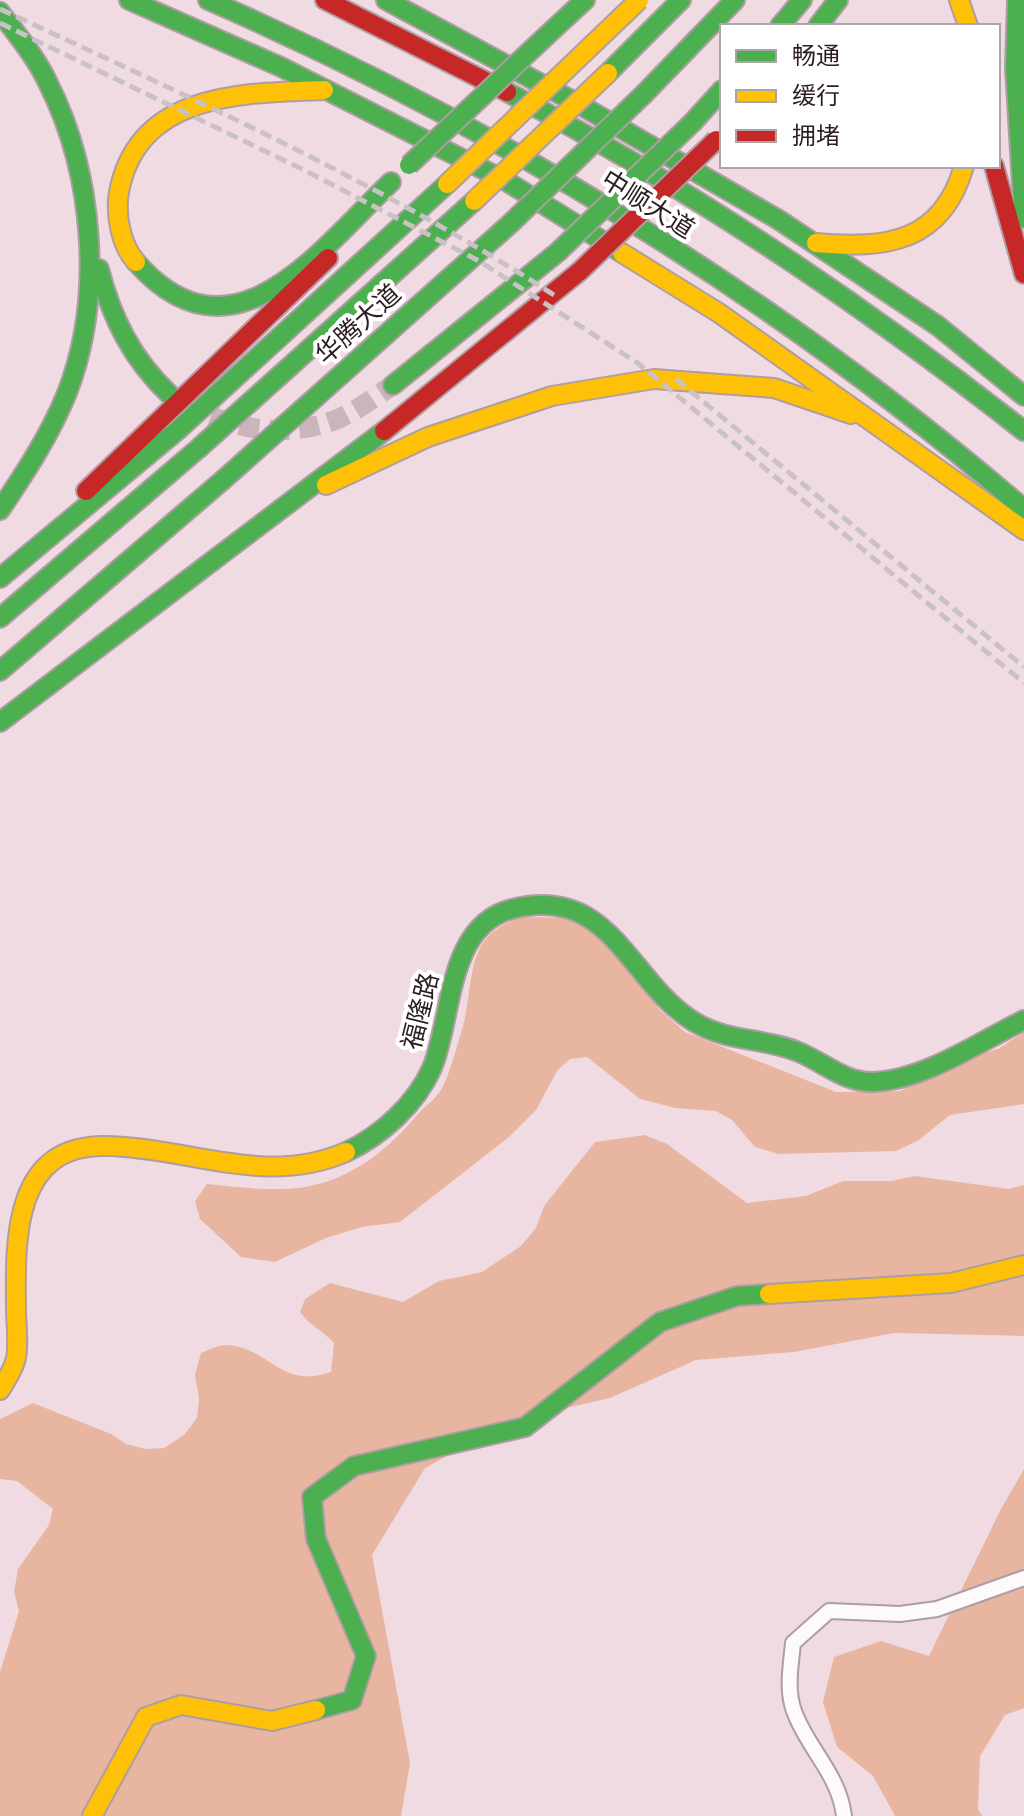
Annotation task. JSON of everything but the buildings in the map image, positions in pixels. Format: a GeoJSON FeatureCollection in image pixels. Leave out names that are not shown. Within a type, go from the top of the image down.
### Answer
{"type":"FeatureCollection","features":[{"type":"Feature","properties":{"kind":"main road"},"geometry":{"type":"LineString","coordinates":[[129,0],[326,90],[506,181],[719,313],[1024,530]]}},
{"type":"Feature","properties":{"kind":"main road","name":"中顺大道"},"geometry":{"type":"LineString","coordinates":[[208,0],[299,38],[529,159],[738,291],[891,398],[1024,509]]}},
{"type":"Feature","properties":{"kind":"main road","name":"中顺大道"},"geometry":{"type":"LineString","coordinates":[[325,0],[567,124],[767,244],[924,351],[1024,431]]}},
{"type":"Feature","properties":{"kind":"main road"},"geometry":{"type":"LineString","coordinates":[[386,0],[582,106],[813,243],[938,326],[1024,396]]}},
{"type":"Feature","properties":{"kind":"main road"},"geometry":{"type":"LineString","coordinates":[[326,90],[222,96],[185,108],[155,127],[132,155],[118,186],[116,216],[121,241],[142,270],[168,292],[199,306],[230,308],[266,291],[291,274],[585,0]]}},
{"type":"Feature","properties":{"kind":"main road"},"geometry":{"type":"LineString","coordinates":[[0,576],[179,429],[447,184],[639,0]]}},
{"type":"Feature","properties":{"kind":"main road","name":"华腾大道"},"geometry":{"type":"LineString","coordinates":[[0,618],[199,448],[474,201],[681,0]]}},
{"type":"Feature","properties":{"kind":"main road","name":"华腾大道"},"geometry":{"type":"LineString","coordinates":[[0,671],[223,480],[511,223],[645,93],[735,0]]}},
{"type":"Feature","properties":{"kind":"main road"},"geometry":{"type":"LineString","coordinates":[[782,24],[802,0]]}},
{"type":"Feature","properties":{"kind":"main road"},"geometry":{"type":"LineString","coordinates":[[820,24],[838,0]]}},
{"type":"Feature","properties":{"kind":"main road"},"geometry":{"type":"LineString","coordinates":[[959,0],[967,24]]}},
{"type":"Feature","properties":{"kind":"main road"},"geometry":{"type":"LineString","coordinates":[[1017,0],[1015,68],[1024,218]]}},
{"type":"Feature","properties":{"kind":"main road"},"geometry":{"type":"LineString","coordinates":[[0,12],[43,73],[71,140],[106,299],[126,345],[146,374],[170,395]]}},
{"type":"Feature","properties":{"kind":"main road"},"geometry":{"type":"LineString","coordinates":[[393,385],[558,252],[720,92]]}},
{"type":"Feature","properties":{"kind":"main road"},"geometry":{"type":"LineString","coordinates":[[0,722],[493,345],[580,271],[719,136]]}},
{"type":"Feature","properties":{"kind":"main road"},"geometry":{"type":"LineString","coordinates":[[813,243],[869,248],[910,237],[942,214],[963,168]]}},
{"type":"Feature","properties":{"kind":"main road"},"geometry":{"type":"LineString","coordinates":[[995,168],[1024,274]]}},
{"type":"Feature","properties":{"kind":"main road"},"geometry":{"type":"LineString","coordinates":[[0,576],[316,270],[391,182]]}},
{"type":"Feature","properties":{"kind":"main road"},"geometry":{"type":"LineString","coordinates":[[0,510],[26,474],[69,392],[82,351],[91,298],[89,230]]}},
{"type":"Feature","properties":{"kind":"main road"},"geometry":{"type":"LineString","coordinates":[[294,500],[428,437],[552,396],[654,379],[774,388],[873,422]]}},
{"type":"Feature","properties":{"kind":"main road","name":"福隆路"},"geometry":{"type":"LineString","coordinates":[[0,1390],[8,1356],[16,1237],[24,1198],[50,1159],[95,1143],[276,1170],[323,1161],[373,1137],[413,1098],[432,1069],[460,958],[478,924],[508,908],[549,905],[590,916],[617,940],[678,1010],[711,1033],[789,1048],[859,1082],[893,1080],[1024,1020]]}},
{"type":"Feature","properties":{"kind":"main road"},"geometry":{"type":"LineString","coordinates":[[92,1816],[146,1717],[181,1705],[272,1721],[352,1700],[366,1656],[316,1539],[312,1497],[354,1466],[525,1427],[660,1322],[737,1296],[951,1283],[1024,1265]]}},
{"type":"Feature","properties":{"kind":"street"},"geometry":{"type":"LineString","coordinates":[[844,1816],[829,1768],[794,1711],[788,1680],[793,1643],[829,1611],[900,1614],[937,1609],[1024,1578]]}},
{"type":"Feature","properties":{"kind":"shaded area"},"geometry":{"type":"Polygon","coordinates":[[[522,917],[569,918],[584,926],[609,944],[660,1010],[685,1032],[836,1092],[900,1091],[934,1075],[953,1061],[998,1049],[1024,1032],[1024,1104],[950,1115],[919,1140],[896,1151],[779,1154],[755,1147],[732,1120],[716,1111],[676,1108],[640,1099],[587,1057],[570,1059],[557,1071],[536,1110],[509,1137],[400,1222],[362,1227],[326,1238],[275,1262],[241,1257],[200,1219],[195,1201],[207,1184],[281,1189],[323,1183],[355,1169],[396,1138],[437,1096],[445,1083],[463,1026],[475,960],[481,947],[503,925],[522,917]]]}},
{"type":"Feature","properties":{"kind":"shaded area"},"geometry":{"type":"Polygon","coordinates":[[[645,1135],[667,1144],[747,1203],[806,1196],[843,1181],[891,1181],[915,1176],[1009,1189],[1024,1185],[1024,1336],[894,1333],[794,1352],[696,1360],[610,1398],[513,1420],[425,1468],[372,1555],[410,1763],[401,1816],[0,1816],[0,1672],[19,1611],[14,1592],[18,1569],[49,1525],[53,1509],[17,1481],[0,1479],[0,1419],[33,1403],[111,1434],[126,1444],[146,1449],[164,1448],[184,1435],[197,1418],[199,1399],[195,1375],[201,1353],[222,1345],[240,1347],[299,1376],[331,1372],[334,1343],[300,1312],[305,1299],[330,1283],[403,1302],[439,1281],[482,1272],[521,1246],[536,1228],[544,1206],[595,1142],[645,1135]]]}},
{"type":"Feature","properties":{"kind":"shaded area"},"geometry":{"type":"Polygon","coordinates":[[[1024,1469],[1024,1708],[1005,1715],[980,1756],[978,1809],[982,1816],[895,1816],[873,1776],[837,1747],[823,1702],[834,1657],[881,1641],[929,1656],[1024,1469]]]}},
{"type":"Feature","properties":{"kind":"tunnel"},"geometry":{"type":"LineString","coordinates":[[184,403],[240,425],[260,429],[301,429],[340,418],[393,385]]}},
{"type":"Feature","properties":{"kind":"railway"},"geometry":{"type":"LineString","coordinates":[[0,9],[212,108],[352,178],[489,254],[554,295]]}},
{"type":"Feature","properties":{"kind":"railway"},"geometry":{"type":"LineString","coordinates":[[0,23],[306,171],[479,261],[639,364],[1024,683]]}},
{"type":"Feature","properties":{"kind":"railway"},"geometry":{"type":"LineString","coordinates":[[676,379],[1024,667]]}},
{"type":"Feature","properties":{"kind":"traffic: fast"},"geometry":{"type":"LineString","coordinates":[[129,0],[281,67],[506,181],[622,253]]}},
{"type":"Feature","properties":{"kind":"traffic: fast"},"geometry":{"type":"LineString","coordinates":[[208,0],[425,104],[635,224],[835,359],[931,432],[1024,509]]}},
{"type":"Feature","properties":{"kind":"traffic: fast"},"geometry":{"type":"LineString","coordinates":[[386,0],[582,106],[779,220],[938,326],[1024,396]]}},
{"type":"Feature","properties":{"kind":"traffic: fast"},"geometry":{"type":"LineString","coordinates":[[543,39],[585,0]]}},
{"type":"Feature","properties":{"kind":"traffic: fast"},"geometry":{"type":"LineString","coordinates":[[608,73],[681,0]]}},
{"type":"Feature","properties":{"kind":"traffic: fast"},"geometry":{"type":"LineString","coordinates":[[645,93],[735,0]]}},
{"type":"Feature","properties":{"kind":"traffic: fast"},"geometry":{"type":"LineString","coordinates":[[782,24],[802,0]]}},
{"type":"Feature","properties":{"kind":"traffic: fast"},"geometry":{"type":"LineString","coordinates":[[820,24],[838,0]]}},
{"type":"Feature","properties":{"kind":"traffic: fast"},"geometry":{"type":"LineString","coordinates":[[1017,0],[1015,68],[1024,218]]}},
{"type":"Feature","properties":{"kind":"traffic: fast"},"geometry":{"type":"LineString","coordinates":[[0,12],[38,64],[64,119],[76,156],[89,236],[86,317],[79,356],[67,393],[45,439],[0,510]]}},
{"type":"Feature","properties":{"kind":"traffic: fast"},"geometry":{"type":"LineString","coordinates":[[409,165],[543,39]]}},
{"type":"Feature","properties":{"kind":"traffic: fast"},"geometry":{"type":"LineString","coordinates":[[507,92],[642,167],[773,250],[900,338],[1024,431]]}},
{"type":"Feature","properties":{"kind":"traffic: fast"},"geometry":{"type":"LineString","coordinates":[[693,122],[720,92]]}},
{"type":"Feature","properties":{"kind":"traffic: fast"},"geometry":{"type":"LineString","coordinates":[[511,223],[645,93]]}},
{"type":"Feature","properties":{"kind":"traffic: fast"},"geometry":{"type":"LineString","coordinates":[[558,252],[693,122]]}},
{"type":"Feature","properties":{"kind":"traffic: fast"},"geometry":{"type":"LineString","coordinates":[[136,262],[172,293],[206,305],[240,303],[272,289],[304,267],[391,182]]}},
{"type":"Feature","properties":{"kind":"traffic: fast"},"geometry":{"type":"LineString","coordinates":[[0,578],[179,429],[447,184]]}},
{"type":"Feature","properties":{"kind":"traffic: fast"},"geometry":{"type":"LineString","coordinates":[[0,618],[199,448],[474,201]]}},
{"type":"Feature","properties":{"kind":"traffic: fast"},"geometry":{"type":"LineString","coordinates":[[0,671],[223,480],[511,223]]}},
{"type":"Feature","properties":{"kind":"traffic: fast"},"geometry":{"type":"LineString","coordinates":[[393,385],[558,252]]}},
{"type":"Feature","properties":{"kind":"traffic: fast"},"geometry":{"type":"LineString","coordinates":[[99,269],[110,305],[125,337],[145,367],[170,395]]}},
{"type":"Feature","properties":{"kind":"traffic: fast"},"geometry":{"type":"LineString","coordinates":[[0,722],[384,431]]}},
{"type":"Feature","properties":{"kind":"traffic: fast"},"geometry":{"type":"LineString","coordinates":[[346,1152],[384,1128],[417,1094],[439,1048],[463,954],[475,934],[490,919],[512,909],[546,905],[574,911],[597,924],[673,1006],[696,1023],[721,1034],[788,1048],[844,1076],[863,1081],[893,1080],[912,1075],[1024,1020]]}},
{"type":"Feature","properties":{"kind":"traffic: fast"},"geometry":{"type":"LineString","coordinates":[[316,1710],[352,1700],[366,1656],[316,1539],[312,1497],[354,1466],[525,1427],[660,1322],[737,1296],[769,1294]]}},
{"type":"Feature","properties":{"kind":"traffic: slow"},"geometry":{"type":"LineString","coordinates":[[447,184],[639,0]]}},
{"type":"Feature","properties":{"kind":"traffic: slow"},"geometry":{"type":"LineString","coordinates":[[959,0],[967,24]]}},
{"type":"Feature","properties":{"kind":"traffic: slow"},"geometry":{"type":"LineString","coordinates":[[474,201],[608,73]]}},
{"type":"Feature","properties":{"kind":"traffic: slow"},"geometry":{"type":"LineString","coordinates":[[136,262],[123,238],[118,201],[130,159],[148,134],[171,117],[198,105],[229,97],[324,90]]}},
{"type":"Feature","properties":{"kind":"traffic: slow"},"geometry":{"type":"LineString","coordinates":[[816,243],[866,244],[908,236],[926,226],[941,211],[954,192],[963,168]]}},
{"type":"Feature","properties":{"kind":"traffic: slow"},"geometry":{"type":"LineString","coordinates":[[622,253],[719,313],[1024,530]]}},
{"type":"Feature","properties":{"kind":"traffic: slow"},"geometry":{"type":"LineString","coordinates":[[326,485],[428,437],[552,396],[654,379],[774,388],[851,414]]}},
{"type":"Feature","properties":{"kind":"traffic: slow"},"geometry":{"type":"LineString","coordinates":[[0,1390],[14,1366],[17,1352],[16,1281],[20,1225],[26,1200],[37,1178],[53,1160],[77,1149],[108,1146],[257,1166],[316,1162],[346,1152]]}},
{"type":"Feature","properties":{"kind":"traffic: slow"},"geometry":{"type":"LineString","coordinates":[[769,1294],[951,1283],[1024,1265]]}},
{"type":"Feature","properties":{"kind":"traffic: slow"},"geometry":{"type":"LineString","coordinates":[[92,1816],[146,1717],[181,1705],[272,1721],[316,1710]]}},
{"type":"Feature","properties":{"kind":"traffic: jam"},"geometry":{"type":"LineString","coordinates":[[325,0],[507,92]]}},
{"type":"Feature","properties":{"kind":"traffic: jam"},"geometry":{"type":"LineString","coordinates":[[580,271],[716,140]]}},
{"type":"Feature","properties":{"kind":"traffic: jam"},"geometry":{"type":"LineString","coordinates":[[995,168],[1024,274]]}},
{"type":"Feature","properties":{"kind":"traffic: jam"},"geometry":{"type":"LineString","coordinates":[[86,491],[328,258]]}},
{"type":"Feature","properties":{"kind":"traffic: jam"},"geometry":{"type":"LineString","coordinates":[[384,431],[580,271]]}}]}
